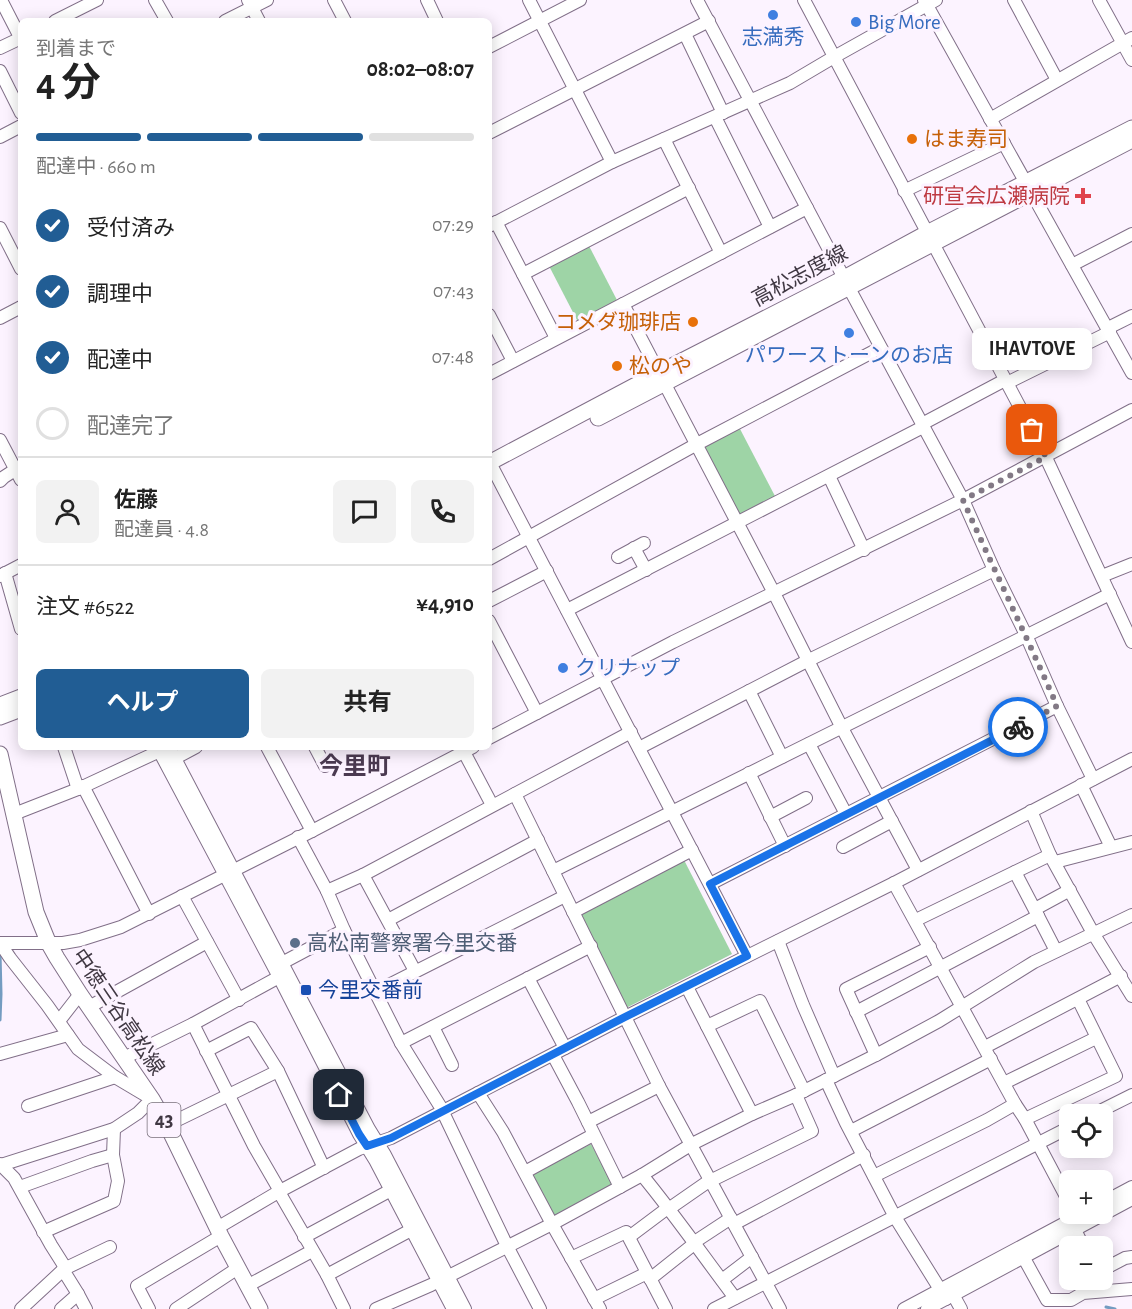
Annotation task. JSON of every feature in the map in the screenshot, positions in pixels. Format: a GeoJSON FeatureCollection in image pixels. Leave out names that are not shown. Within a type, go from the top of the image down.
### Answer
{"type":"FeatureCollection","features":[{"type":"Feature","properties":{"kind":"main road","name":"高松志度線"},"geometry":{"type":"LineString","coordinates":[[1029,188],[1132,128]]}},
{"type":"Feature","properties":{"kind":"main road","name":"高松志度線"},"geometry":{"type":"LineString","coordinates":[[492,466],[930,238],[1132,140]]}},
{"type":"Feature","properties":{"kind":"main road"},"geometry":{"type":"LineString","coordinates":[[0,705],[18,698]]}},
{"type":"Feature","properties":{"kind":"main road"},"geometry":{"type":"LineString","coordinates":[[0,717],[18,710]]}},
{"type":"Feature","properties":{"kind":"main road","name":"中徳三谷高松線"},"geometry":{"type":"LineString","coordinates":[[1,761],[36,912],[49,944],[80,994],[152,1099],[260,1309]]}},
{"type":"Feature","properties":{"kind":"street"},"geometry":{"type":"LineString","coordinates":[[1,0],[18,32]]}},
{"type":"Feature","properties":{"kind":"street"},"geometry":{"type":"LineString","coordinates":[[61,18],[98,0]]}},
{"type":"Feature","properties":{"kind":"street"},"geometry":{"type":"LineString","coordinates":[[155,0],[164,18]]}},
{"type":"Feature","properties":{"kind":"street"},"geometry":{"type":"LineString","coordinates":[[229,18],[250,4],[267,0]]}},
{"type":"Feature","properties":{"kind":"street"},"geometry":{"type":"LineString","coordinates":[[334,0],[343,18]]}},
{"type":"Feature","properties":{"kind":"street"},"geometry":{"type":"LineString","coordinates":[[427,0],[436,18]]}},
{"type":"Feature","properties":{"kind":"street"},"geometry":{"type":"LineString","coordinates":[[529,0],[612,162]]}},
{"type":"Feature","properties":{"kind":"street"},"geometry":{"type":"LineString","coordinates":[[492,46],[580,0]]}},
{"type":"Feature","properties":{"kind":"street"},"geometry":{"type":"LineString","coordinates":[[697,0],[880,348],[963,500],[1093,779]]}},
{"type":"Feature","properties":{"kind":"street"},"geometry":{"type":"LineString","coordinates":[[804,0],[1046,457],[1132,642]]}},
{"type":"Feature","properties":{"kind":"street"},"geometry":{"type":"LineString","coordinates":[[1014,0],[1057,80]]}},
{"type":"Feature","properties":{"kind":"street"},"geometry":{"type":"LineString","coordinates":[[1099,0],[1127,40],[1132,60]]}},
{"type":"Feature","properties":{"kind":"street"},"geometry":{"type":"LineString","coordinates":[[556,338],[523,274],[493,224],[612,162],[790,83],[929,2],[990,119],[1132,373]]}},
{"type":"Feature","properties":{"kind":"street"},"geometry":{"type":"LineString","coordinates":[[250,4],[257,18]]}},
{"type":"Feature","properties":{"kind":"street"},"geometry":{"type":"LineString","coordinates":[[492,132],[709,21]]}},
{"type":"Feature","properties":{"kind":"street"},"geometry":{"type":"LineString","coordinates":[[685,34],[770,227]]}},
{"type":"Feature","properties":{"kind":"street"},"geometry":{"type":"LineString","coordinates":[[0,48],[18,39]]}},
{"type":"Feature","properties":{"kind":"street"},"geometry":{"type":"LineString","coordinates":[[990,119],[1127,40]]}},
{"type":"Feature","properties":{"kind":"street"},"geometry":{"type":"LineString","coordinates":[[0,71],[18,107]]}},
{"type":"Feature","properties":{"kind":"street"},"geometry":{"type":"LineString","coordinates":[[0,137],[18,128]]}},
{"type":"Feature","properties":{"kind":"street"},"geometry":{"type":"LineString","coordinates":[[664,139],[721,253]]}},
{"type":"Feature","properties":{"kind":"street"},"geometry":{"type":"LineString","coordinates":[[904,191],[1004,143]]}},
{"type":"Feature","properties":{"kind":"street"},"geometry":{"type":"LineString","coordinates":[[523,274],[689,188]]}},
{"type":"Feature","properties":{"kind":"street"},"geometry":{"type":"LineString","coordinates":[[492,372],[807,208]]}},
{"type":"Feature","properties":{"kind":"street"},"geometry":{"type":"LineString","coordinates":[[0,228],[18,263]]}},
{"type":"Feature","properties":{"kind":"street"},"geometry":{"type":"LineString","coordinates":[[1072,265],[1132,234]]}},
{"type":"Feature","properties":{"kind":"street"},"geometry":{"type":"LineString","coordinates":[[623,304],[738,523],[807,661],[918,870]]}},
{"type":"Feature","properties":{"kind":"street"},"geometry":{"type":"LineString","coordinates":[[0,318],[18,309]]}},
{"type":"Feature","properties":{"kind":"street"},"geometry":{"type":"LineString","coordinates":[[567,610],[829,476],[1132,316]]}},
{"type":"Feature","properties":{"kind":"street"},"geometry":{"type":"LineString","coordinates":[[492,321],[513,361]]}},
{"type":"Feature","properties":{"kind":"street"},"geometry":{"type":"LineString","coordinates":[[492,557],[697,444],[880,348]]}},
{"type":"Feature","properties":{"kind":"street"},"geometry":{"type":"LineString","coordinates":[[492,736],[673,642],[963,500],[1132,410]]}},
{"type":"Feature","properties":{"kind":"street"},"geometry":{"type":"LineString","coordinates":[[0,440],[18,470]]}},
{"type":"Feature","properties":{"kind":"street"},"geometry":{"type":"LineString","coordinates":[[492,471],[547,571],[747,956]]}},
{"type":"Feature","properties":{"kind":"street"},"geometry":{"type":"LineString","coordinates":[[0,481],[18,472]]}},
{"type":"Feature","properties":{"kind":"street"},"geometry":{"type":"LineString","coordinates":[[829,476],[864,550]]}},
{"type":"Feature","properties":{"kind":"street"},"geometry":{"type":"LineString","coordinates":[[618,557],[639,546],[646,570]]}},
{"type":"Feature","properties":{"kind":"street"},"geometry":{"type":"LineString","coordinates":[[1102,576],[1132,564]]}},
{"type":"Feature","properties":{"kind":"street"},"geometry":{"type":"LineString","coordinates":[[18,567],[2,575],[18,620]]}},
{"type":"Feature","properties":{"kind":"street"},"geometry":{"type":"LineString","coordinates":[[639,748],[807,661],[994,570]]}},
{"type":"Feature","properties":{"kind":"street"},"geometry":{"type":"LineString","coordinates":[[492,599],[547,571]]}},
{"type":"Feature","properties":{"kind":"street"},"geometry":{"type":"LineString","coordinates":[[554,871],[1110,594]]}},
{"type":"Feature","properties":{"kind":"street"},"geometry":{"type":"LineString","coordinates":[[492,630],[537,713]]}},
{"type":"Feature","properties":{"kind":"street"},"geometry":{"type":"LineString","coordinates":[[749,691],[782,757]]}},
{"type":"Feature","properties":{"kind":"street"},"geometry":{"type":"LineString","coordinates":[[710,884],[1057,706]]}},
{"type":"Feature","properties":{"kind":"street"},"geometry":{"type":"LineString","coordinates":[[327,891],[363,875],[631,732]]}},
{"type":"Feature","properties":{"kind":"street"},"geometry":{"type":"LineString","coordinates":[[808,744],[846,814]]}},
{"type":"Feature","properties":{"kind":"street"},"geometry":{"type":"LineString","coordinates":[[65,750],[81,788],[149,914]]}},
{"type":"Feature","properties":{"kind":"street"},"geometry":{"type":"LineString","coordinates":[[271,750],[312,831]]}},
{"type":"Feature","properties":{"kind":"street"},"geometry":{"type":"LineString","coordinates":[[317,750],[325,766]]}},
{"type":"Feature","properties":{"kind":"street"},"geometry":{"type":"LineString","coordinates":[[0,943],[49,944],[80,940],[121,927],[466,750]]}},
{"type":"Feature","properties":{"kind":"street"},"geometry":{"type":"LineString","coordinates":[[468,750],[492,805]]}},
{"type":"Feature","properties":{"kind":"street"},"geometry":{"type":"LineString","coordinates":[[14,814],[165,752],[443,1278],[453,1309]]}},
{"type":"Feature","properties":{"kind":"street"},"geometry":{"type":"LineString","coordinates":[[149,1309],[137,1286],[280,1191],[359,1149],[391,1138],[1132,759]]}},
{"type":"Feature","properties":{"kind":"street"},"geometry":{"type":"LineString","coordinates":[[749,773],[785,846]]}},
{"type":"Feature","properties":{"kind":"street"},"geometry":{"type":"LineString","coordinates":[[1081,785],[1111,847]]}},
{"type":"Feature","properties":{"kind":"street"},"geometry":{"type":"LineString","coordinates":[[516,794],[659,1086],[780,1309]]}},
{"type":"Feature","properties":{"kind":"street"},"geometry":{"type":"LineString","coordinates":[[770,817],[806,798]]}},
{"type":"Feature","properties":{"kind":"street"},"geometry":{"type":"LineString","coordinates":[[1030,811],[1093,933],[1132,996]]}},
{"type":"Feature","properties":{"kind":"street"},"geometry":{"type":"LineString","coordinates":[[843,847],[892,821]]}},
{"type":"Feature","properties":{"kind":"street"},"geometry":{"type":"LineString","coordinates":[[298,837],[401,1043],[442,1112],[540,1309]]}},
{"type":"Feature","properties":{"kind":"street"},"geometry":{"type":"LineString","coordinates":[[387,920],[538,840]]}},
{"type":"Feature","properties":{"kind":"street"},"geometry":{"type":"LineString","coordinates":[[916,920],[1016,872],[1053,858],[1132,842]]}},
{"type":"Feature","properties":{"kind":"street"},"geometry":{"type":"LineString","coordinates":[[573,912],[692,850]]}},
{"type":"Feature","properties":{"kind":"street"},"geometry":{"type":"LineString","coordinates":[[1016,872],[1056,951]]}},
{"type":"Feature","properties":{"kind":"street"},"geometry":{"type":"LineString","coordinates":[[363,875],[415,971]]}},
{"type":"Feature","properties":{"kind":"street"},"geometry":{"type":"LineString","coordinates":[[894,882],[1059,1184]]}},
{"type":"Feature","properties":{"kind":"street"},"geometry":{"type":"LineString","coordinates":[[856,1012],[1036,913],[1070,890]]}},
{"type":"Feature","properties":{"kind":"street"},"geometry":{"type":"LineString","coordinates":[[182,896],[238,999]]}},
{"type":"Feature","properties":{"kind":"street"},"geometry":{"type":"LineString","coordinates":[[375,992],[565,896]]}},
{"type":"Feature","properties":{"kind":"street"},"geometry":{"type":"LineString","coordinates":[[376,1309],[552,1224],[642,1175],[692,1144],[876,1055],[1034,962],[1132,915]]}},
{"type":"Feature","properties":{"kind":"street"},"geometry":{"type":"LineString","coordinates":[[124,1059],[238,999],[278,969],[344,930]]}},
{"type":"Feature","properties":{"kind":"street"},"geometry":{"type":"LineString","coordinates":[[778,941],[851,1131],[895,1217],[961,1309]]}},
{"type":"Feature","properties":{"kind":"street"},"geometry":{"type":"LineString","coordinates":[[89,1007],[207,942]]}},
{"type":"Feature","properties":{"kind":"street"},"geometry":{"type":"LineString","coordinates":[[0,943],[78,1049],[115,1077],[152,1099],[138,1113],[114,1129],[1,1164],[20,1187],[86,1309]]}},
{"type":"Feature","properties":{"kind":"street"},"geometry":{"type":"LineString","coordinates":[[401,1043],[591,946]]}},
{"type":"Feature","properties":{"kind":"street"},"geometry":{"type":"LineString","coordinates":[[876,1055],[846,989],[930,947]]}},
{"type":"Feature","properties":{"kind":"street"},"geometry":{"type":"LineString","coordinates":[[985,1047],[1121,976]]}},
{"type":"Feature","properties":{"kind":"street"},"geometry":{"type":"LineString","coordinates":[[528,978],[565,1048]]}},
{"type":"Feature","properties":{"kind":"street"},"geometry":{"type":"LineString","coordinates":[[687,987],[752,1114]]}},
{"type":"Feature","properties":{"kind":"street"},"geometry":{"type":"LineString","coordinates":[[59,1021],[80,994]]}},
{"type":"Feature","properties":{"kind":"street"},"geometry":{"type":"LineString","coordinates":[[1025,1119],[1116,1076],[1078,999]]}},
{"type":"Feature","properties":{"kind":"street"},"geometry":{"type":"LineString","coordinates":[[629,1237],[711,1181],[812,1131],[800,1093],[760,1001],[707,1026]]}},
{"type":"Feature","properties":{"kind":"street"},"geometry":{"type":"LineString","coordinates":[[193,1024],[254,1146],[344,1309]]}},
{"type":"Feature","properties":{"kind":"street"},"geometry":{"type":"LineString","coordinates":[[433,1027],[452,1065]]}},
{"type":"Feature","properties":{"kind":"street"},"geometry":{"type":"LineString","coordinates":[[206,1052],[251,1028],[278,1071],[324,1168]]}},
{"type":"Feature","properties":{"kind":"street"},"geometry":{"type":"LineString","coordinates":[[0,1054],[68,1035]]}},
{"type":"Feature","properties":{"kind":"street"},"geometry":{"type":"LineString","coordinates":[[1004,1083],[1096,1038]]}},
{"type":"Feature","properties":{"kind":"street"},"geometry":{"type":"LineString","coordinates":[[553,1055],[620,1187]]}},
{"type":"Feature","properties":{"kind":"street"},"geometry":{"type":"LineString","coordinates":[[851,1131],[991,1059]]}},
{"type":"Feature","properties":{"kind":"street"},"geometry":{"type":"LineString","coordinates":[[167,1125],[278,1071]]}},
{"type":"Feature","properties":{"kind":"street"},"geometry":{"type":"LineString","coordinates":[[28,1106],[115,1077]]}},
{"type":"Feature","properties":{"kind":"street"},"geometry":{"type":"LineString","coordinates":[[588,1122],[659,1086]]}},
{"type":"Feature","properties":{"kind":"street"},"geometry":{"type":"LineString","coordinates":[[478,1093],[503,1132],[597,1304],[648,1276],[693,1243],[864,1155]]}},
{"type":"Feature","properties":{"kind":"street"},"geometry":{"type":"LineString","coordinates":[[1113,1104],[1132,1095]]}},
{"type":"Feature","properties":{"kind":"street"},"geometry":{"type":"LineString","coordinates":[[874,1176],[1015,1104]]}},
{"type":"Feature","properties":{"kind":"street"},"geometry":{"type":"LineString","coordinates":[[43,1232],[114,1201],[118,1180],[113,1155],[114,1129]]}},
{"type":"Feature","properties":{"kind":"street"},"geometry":{"type":"LineString","coordinates":[[714,1309],[1059,1132]]}},
{"type":"Feature","properties":{"kind":"street"},"geometry":{"type":"LineString","coordinates":[[525,1172],[593,1135]]}},
{"type":"Feature","properties":{"kind":"street"},"geometry":{"type":"LineString","coordinates":[[373,1144],[391,1190],[411,1230],[465,1309]]}},
{"type":"Feature","properties":{"kind":"street"},"geometry":{"type":"LineString","coordinates":[[20,1187],[113,1155]]}},
{"type":"Feature","properties":{"kind":"street"},"geometry":{"type":"LineString","coordinates":[[642,1175],[735,1298]]}},
{"type":"Feature","properties":{"kind":"street"},"geometry":{"type":"LineString","coordinates":[[1113,1197],[1132,1187]]}},
{"type":"Feature","properties":{"kind":"street"},"geometry":{"type":"LineString","coordinates":[[304,1237],[391,1190]]}},
{"type":"Feature","properties":{"kind":"street"},"geometry":{"type":"LineString","coordinates":[[1113,1206],[1132,1199]]}},
{"type":"Feature","properties":{"kind":"street"},"geometry":{"type":"LineString","coordinates":[[904,1309],[947,1292],[1069,1224]]}},
{"type":"Feature","properties":{"kind":"street"},"geometry":{"type":"LineString","coordinates":[[327,1275],[411,1230]]}},
{"type":"Feature","properties":{"kind":"street"},"geometry":{"type":"LineString","coordinates":[[571,1258],[626,1232],[666,1309]]}},
{"type":"Feature","properties":{"kind":"street"},"geometry":{"type":"LineString","coordinates":[[21,1309],[64,1269],[110,1247]]}},
{"type":"Feature","properties":{"kind":"street"},"geometry":{"type":"LineString","coordinates":[[247,1286],[312,1251]]}},
{"type":"Feature","properties":{"kind":"street"},"geometry":{"type":"LineString","coordinates":[[1021,1252],[1047,1300],[1071,1300],[1090,1290]]}},
{"type":"Feature","properties":{"kind":"street"},"geometry":{"type":"LineString","coordinates":[[722,1280],[753,1257]]}},
{"type":"Feature","properties":{"kind":"street"},"geometry":{"type":"LineString","coordinates":[[1113,1264],[1132,1257],[1132,1265]]}},
{"type":"Feature","properties":{"kind":"street"},"geometry":{"type":"LineString","coordinates":[[176,1309],[238,1268]]}},
{"type":"Feature","properties":{"kind":"street"},"geometry":{"type":"LineString","coordinates":[[1113,1286],[1132,1289]]}},
{"type":"Feature","properties":{"kind":"street"},"geometry":{"type":"LineString","coordinates":[[927,1309],[947,1292]]}},
{"type":"Feature","properties":{"kind":"street"},"geometry":{"type":"LineString","coordinates":[[61,1309],[78,1294]]}},
{"type":"Feature","properties":{"kind":"green space"},"geometry":{"type":"Polygon","coordinates":[[[588,244],[618,302],[578,322],[548,264],[588,244]]]}},
{"type":"Feature","properties":{"kind":"green space"},"geometry":{"type":"Polygon","coordinates":[[[739,427],[776,498],[740,517],[703,446],[739,427]]]}},
{"type":"Feature","properties":{"kind":"green space"},"geometry":{"type":"Polygon","coordinates":[[[684,860],[732,954],[626,1008],[578,913],[684,860]]]}},
{"type":"Feature","properties":{"kind":"green space"},"geometry":{"type":"Polygon","coordinates":[[[591,1144],[613,1185],[553,1217],[530,1174],[591,1144]]]}},
{"type":"Feature","properties":{"kind":"waterway"},"geometry":{"type":"LineString","coordinates":[[0,953],[0,1020]]}},
{"type":"Feature","properties":{"kind":"waterway"},"geometry":{"type":"LineString","coordinates":[[1106,1307],[1115,1309]]}},
{"type":"Feature","properties":{"kind":"way so far"},"geometry":{"type":"LineString","coordinates":[[1018,727],[1057,706],[963,500],[1046,457],[1032,430]]}},
{"type":"Feature","properties":{"kind":"place","name":"志満秀"},"geometry":{"type":"Point","coordinates":[773,15]}},
{"type":"Feature","properties":{"kind":"place","name":"Big More"},"geometry":{"type":"Point","coordinates":[856,22]}},
{"type":"Feature","properties":{"kind":"place","name":"はま寿司"},"geometry":{"type":"Point","coordinates":[912,139]}},
{"type":"Feature","properties":{"kind":"place","name":"研宣会広瀬病院"},"geometry":{"type":"Point","coordinates":[1083,196]}},
{"type":"Feature","properties":{"kind":"place","name":"コメダ珈琲店"},"geometry":{"type":"Point","coordinates":[693,322]}},
{"type":"Feature","properties":{"kind":"place","name":"パワーストーンのお店"},"geometry":{"type":"Point","coordinates":[849,333]}},
{"type":"Feature","properties":{"kind":"place","name":"松のや"},"geometry":{"type":"Point","coordinates":[617,366]}},
{"type":"Feature","properties":{"kind":"place","name":"IHAVTOVE"},"geometry":{"type":"Point","coordinates":[1032,430]}},
{"type":"Feature","properties":{"kind":"place","name":"クリナップ"},"geometry":{"type":"Point","coordinates":[563,668]}},
{"type":"Feature","properties":{"kind":"place","name":"高松南警察署今里交番"},"geometry":{"type":"Point","coordinates":[295,943]}},
{"type":"Feature","properties":{"kind":"place","name":"今里交番前"},"geometry":{"type":"Point","coordinates":[306,990]}},
{"type":"Feature","properties":{"kind":"district","name":"今里町"},"geometry":{"type":"Point","coordinates":[355,767]}},
{"type":"Feature","properties":{"kind":"route"},"geometry":{"type":"LineString","coordinates":[[339,1095],[367,1146],[391,1138],[747,956],[710,884],[1018,727]]}}]}
